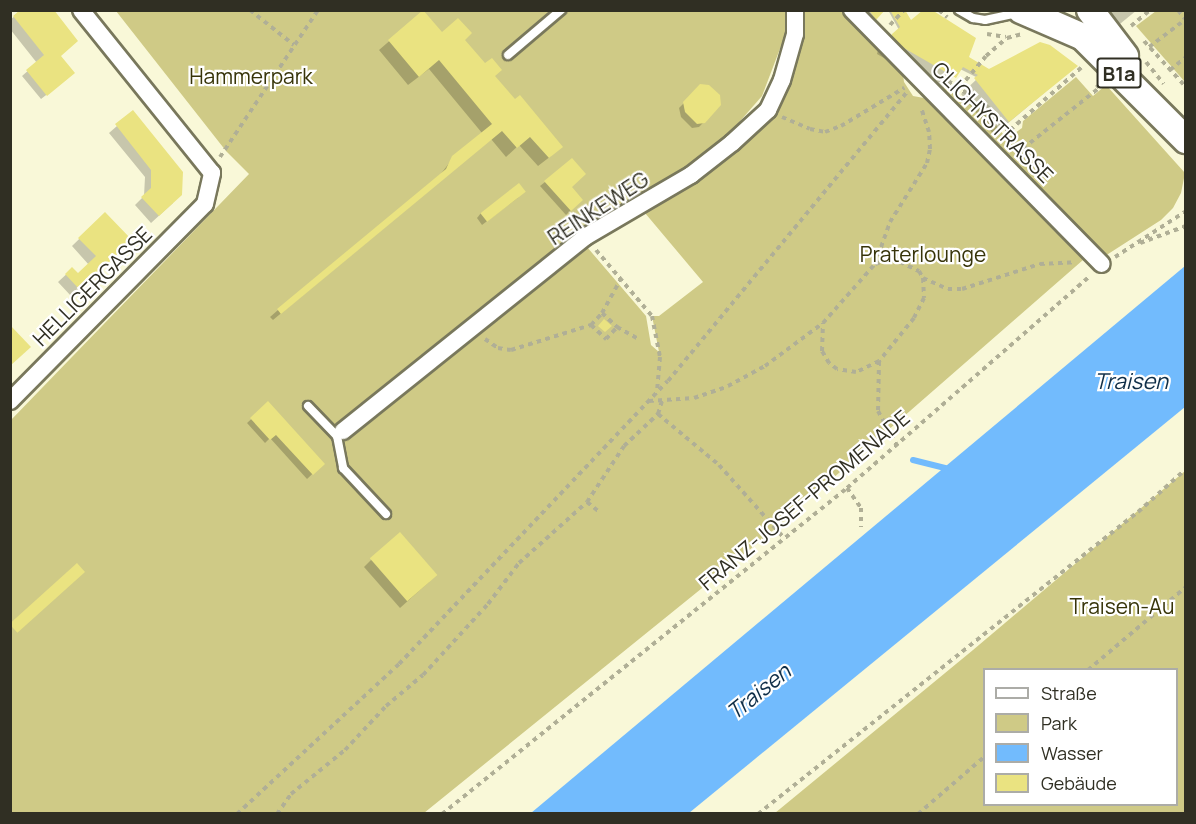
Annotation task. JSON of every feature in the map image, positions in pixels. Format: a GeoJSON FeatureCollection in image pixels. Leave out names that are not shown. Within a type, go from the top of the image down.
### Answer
{"type":"FeatureCollection","features":[{"type":"Feature","properties":{"kind":"main road","name":"B1a"},"geometry":{"type":"LineString","coordinates":[[1090,10],[1101,27],[1151,86],[1185,138]]}},
{"type":"Feature","properties":{"kind":"main road","name":"B1a"},"geometry":{"type":"LineString","coordinates":[[1036,17],[1077,34],[1104,55],[1149,106],[1185,138]]}},
{"type":"Feature","properties":{"kind":"street"},"geometry":{"type":"LineString","coordinates":[[81,10],[212,173]]}},
{"type":"Feature","properties":{"kind":"street","name":"REINKEWEG"},"geometry":{"type":"LineString","coordinates":[[340,434],[585,237],[691,176],[732,144],[768,110],[782,80],[795,34],[795,10]]}},
{"type":"Feature","properties":{"kind":"street","name":"CLICHYSTRASSE"},"geometry":{"type":"LineString","coordinates":[[852,10],[1102,264]]}},
{"type":"Feature","properties":{"kind":"street","name":"HELLIGERGASSE"},"geometry":{"type":"LineString","coordinates":[[10,401],[205,204],[212,173]]}},
{"type":"Feature","properties":{"kind":"lane"},"geometry":{"type":"LineString","coordinates":[[508,55],[561,10]]}},
{"type":"Feature","properties":{"kind":"lane"},"geometry":{"type":"LineString","coordinates":[[959,10],[974,18],[985,20],[1036,17]]}},
{"type":"Feature","properties":{"kind":"lane"},"geometry":{"type":"LineString","coordinates":[[308,406],[340,434],[343,468],[386,514]]}},
{"type":"Feature","properties":{"kind":"path"},"geometry":{"type":"LineString","coordinates":[[250,10],[294,45]]}},
{"type":"Feature","properties":{"kind":"path"},"geometry":{"type":"LineString","coordinates":[[212,173],[218,158],[318,10]]}},
{"type":"Feature","properties":{"kind":"path"},"geometry":{"type":"LineString","coordinates":[[1131,26],[1150,10]]}},
{"type":"Feature","properties":{"kind":"path"},"geometry":{"type":"LineString","coordinates":[[1178,10],[1185,19],[1149,47],[1185,87]]}},
{"type":"Feature","properties":{"kind":"path"},"geometry":{"type":"LineString","coordinates":[[960,87],[986,56],[1036,17]]}},
{"type":"Feature","properties":{"kind":"path"},"geometry":{"type":"LineString","coordinates":[[768,110],[810,129],[825,132],[841,126],[932,73],[960,87],[989,108],[1005,129],[1010,130],[1083,68],[1068,51],[1077,34]]}},
{"type":"Feature","properties":{"kind":"path"},"geometry":{"type":"LineString","coordinates":[[1141,57],[1164,83]]}},
{"type":"Feature","properties":{"kind":"path"},"geometry":{"type":"LineString","coordinates":[[1170,70],[1185,57]]}},
{"type":"Feature","properties":{"kind":"path"},"geometry":{"type":"LineString","coordinates":[[648,401],[694,398],[728,386],[765,366],[823,322],[876,264],[890,222],[899,204],[915,185],[930,149],[929,132],[919,98],[920,80]]}},
{"type":"Feature","properties":{"kind":"path"},"geometry":{"type":"LineString","coordinates":[[237,813],[399,663],[657,393],[920,80]]}},
{"type":"Feature","properties":{"kind":"path"},"geometry":{"type":"LineString","coordinates":[[1003,164],[1099,88]]}},
{"type":"Feature","properties":{"kind":"path","name":"FRANZ-JOSEF-PROMENADE"},"geometry":{"type":"LineString","coordinates":[[442,813],[847,488],[1102,264],[1185,211]]}},
{"type":"Feature","properties":{"kind":"path"},"geometry":{"type":"LineString","coordinates":[[1133,245],[1185,226]]}},
{"type":"Feature","properties":{"kind":"path"},"geometry":{"type":"LineString","coordinates":[[585,237],[651,316],[660,357],[657,393]]}},
{"type":"Feature","properties":{"kind":"path"},"geometry":{"type":"LineString","coordinates":[[876,264],[892,258],[919,271],[924,278],[948,289],[974,288],[1014,271],[1040,264],[1070,261],[1102,264]]}},
{"type":"Feature","properties":{"kind":"path"},"geometry":{"type":"LineString","coordinates":[[823,322],[822,351],[829,363],[837,369],[856,372],[879,361],[914,318],[924,298],[924,278]]}},
{"type":"Feature","properties":{"kind":"path"},"geometry":{"type":"LineString","coordinates":[[472,328],[498,348],[512,350],[591,325],[602,313],[621,279]]}},
{"type":"Feature","properties":{"kind":"path"},"geometry":{"type":"LineString","coordinates":[[602,313],[617,327],[637,338]]}},
{"type":"Feature","properties":{"kind":"path"},"geometry":{"type":"LineString","coordinates":[[591,325],[606,339],[617,327]]}},
{"type":"Feature","properties":{"kind":"path"},"geometry":{"type":"LineString","coordinates":[[879,361],[878,411],[897,445]]}},
{"type":"Feature","properties":{"kind":"path"},"geometry":{"type":"LineString","coordinates":[[277,813],[291,794],[345,750],[386,706],[423,675],[488,604],[519,563],[586,502],[624,446],[658,414],[662,401]]}},
{"type":"Feature","properties":{"kind":"path"},"geometry":{"type":"LineString","coordinates":[[658,414],[719,465],[784,538]]}},
{"type":"Feature","properties":{"kind":"path"},"geometry":{"type":"LineString","coordinates":[[759,813],[1138,512],[1185,469]]}},
{"type":"Feature","properties":{"kind":"path"},"geometry":{"type":"LineString","coordinates":[[847,488],[861,508],[861,527]]}},
{"type":"Feature","properties":{"kind":"path"},"geometry":{"type":"LineString","coordinates":[[586,502],[598,511]]}},
{"type":"Feature","properties":{"kind":"path"},"geometry":{"type":"LineString","coordinates":[[1089,668],[1185,587]]}},
{"type":"Feature","properties":{"kind":"path"},"geometry":{"type":"LineString","coordinates":[[918,813],[983,758]]}},
{"type":"Feature","properties":{"kind":"green space"},"geometry":{"type":"Polygon","coordinates":[[[116,11],[787,11],[786,33],[762,96],[727,136],[686,170],[636,201],[400,396],[587,247],[646,316],[651,345],[659,352],[652,316],[659,316],[703,282],[645,213],[695,181],[768,119],[783,98],[792,78],[803,36],[802,11],[841,11],[903,74],[904,82],[913,96],[924,98],[1083,260],[769,534],[424,813],[11,814],[11,420],[249,174],[226,151],[116,11]]]}},
{"type":"Feature","properties":{"kind":"green space"},"geometry":{"type":"Polygon","coordinates":[[[1156,11],[1185,11],[1185,82],[1136,26],[1156,11]]]}},
{"type":"Feature","properties":{"kind":"green space"},"geometry":{"type":"Polygon","coordinates":[[[1076,77],[1093,96],[1106,85],[1185,173],[1181,193],[1173,208],[1161,220],[1105,256],[930,80],[984,110],[1003,134],[1011,136],[1022,128],[1023,121],[1076,77]]]}},
{"type":"Feature","properties":{"kind":"green space","name":"Traisen-Au"},"geometry":{"type":"Polygon","coordinates":[[[1185,471],[1185,813],[775,813],[973,650],[1185,471]]]}},
{"type":"Feature","properties":{"kind":"water","name":"Traisen"},"geometry":{"type":"Polygon","coordinates":[[[1185,266],[1185,407],[689,813],[531,813],[1185,266]]]}},
{"type":"Feature","properties":{"kind":"building"},"geometry":{"type":"Polygon","coordinates":[[[20,10],[54,10],[78,41],[61,56],[75,73],[47,96],[26,70],[44,55],[13,16],[20,10]]]}},
{"type":"Feature","properties":{"kind":"building"},"geometry":{"type":"Polygon","coordinates":[[[423,10],[442,32],[458,18],[472,33],[465,40],[485,63],[492,58],[502,70],[495,76],[515,99],[520,95],[563,147],[549,158],[530,137],[517,148],[502,131],[281,314],[277,309],[446,169],[452,156],[492,124],[439,60],[419,77],[388,40],[423,10]]]}},
{"type":"Feature","properties":{"kind":"building"},"geometry":{"type":"Polygon","coordinates":[[[869,10],[885,10],[876,20],[869,10]]]}},
{"type":"Feature","properties":{"kind":"building"},"geometry":{"type":"Polygon","coordinates":[[[890,10],[905,10],[911,20],[923,10],[932,10],[976,38],[969,57],[989,69],[1040,42],[1050,45],[1078,66],[1009,122],[974,78],[978,75],[963,67],[956,78],[890,40],[892,34],[900,27],[890,10]]]}},
{"type":"Feature","properties":{"kind":"building"},"geometry":{"type":"Polygon","coordinates":[[[700,84],[709,85],[720,95],[721,105],[705,123],[697,124],[685,112],[683,102],[700,84]]]}},
{"type":"Feature","properties":{"kind":"building"},"geometry":{"type":"Polygon","coordinates":[[[133,110],[183,172],[182,195],[159,216],[141,197],[151,188],[151,170],[115,124],[133,110]]]}},
{"type":"Feature","properties":{"kind":"building"},"geometry":{"type":"Polygon","coordinates":[[[572,158],[586,174],[572,187],[583,200],[571,211],[544,181],[572,158]]]}},
{"type":"Feature","properties":{"kind":"building"},"geometry":{"type":"Polygon","coordinates":[[[519,183],[526,192],[487,222],[480,213],[519,183]]]}},
{"type":"Feature","properties":{"kind":"building"},"geometry":{"type":"Polygon","coordinates":[[[105,212],[132,240],[80,290],[65,274],[72,267],[78,273],[96,256],[78,238],[105,212]]]}},
{"type":"Feature","properties":{"kind":"building"},"geometry":{"type":"Polygon","coordinates":[[[604,319],[612,326],[605,332],[598,326],[604,319]]]}},
{"type":"Feature","properties":{"kind":"building"},"geometry":{"type":"Polygon","coordinates":[[[10,325],[31,347],[10,366],[10,325]]]}},
{"type":"Feature","properties":{"kind":"building"},"geometry":{"type":"Polygon","coordinates":[[[268,401],[325,464],[313,475],[276,435],[270,440],[250,418],[268,401]]]}},
{"type":"Feature","properties":{"kind":"building"},"geometry":{"type":"Polygon","coordinates":[[[400,532],[437,575],[407,601],[370,558],[400,532]]]}},
{"type":"Feature","properties":{"kind":"building"},"geometry":{"type":"Polygon","coordinates":[[[77,563],[85,572],[17,633],[10,623],[77,563]]]}},
{"type":"Feature","properties":{"kind":"waterway"},"geometry":{"type":"LineString","coordinates":[[913,460],[946,468]]}},
{"type":"Feature","properties":{"kind":"park label","name":"Hammerpark"},"geometry":{"type":"Point","coordinates":[251,76]}},
{"type":"Feature","properties":{"kind":"park label","name":"Praterlounge"},"geometry":{"type":"Point","coordinates":[923,254]}}]}
